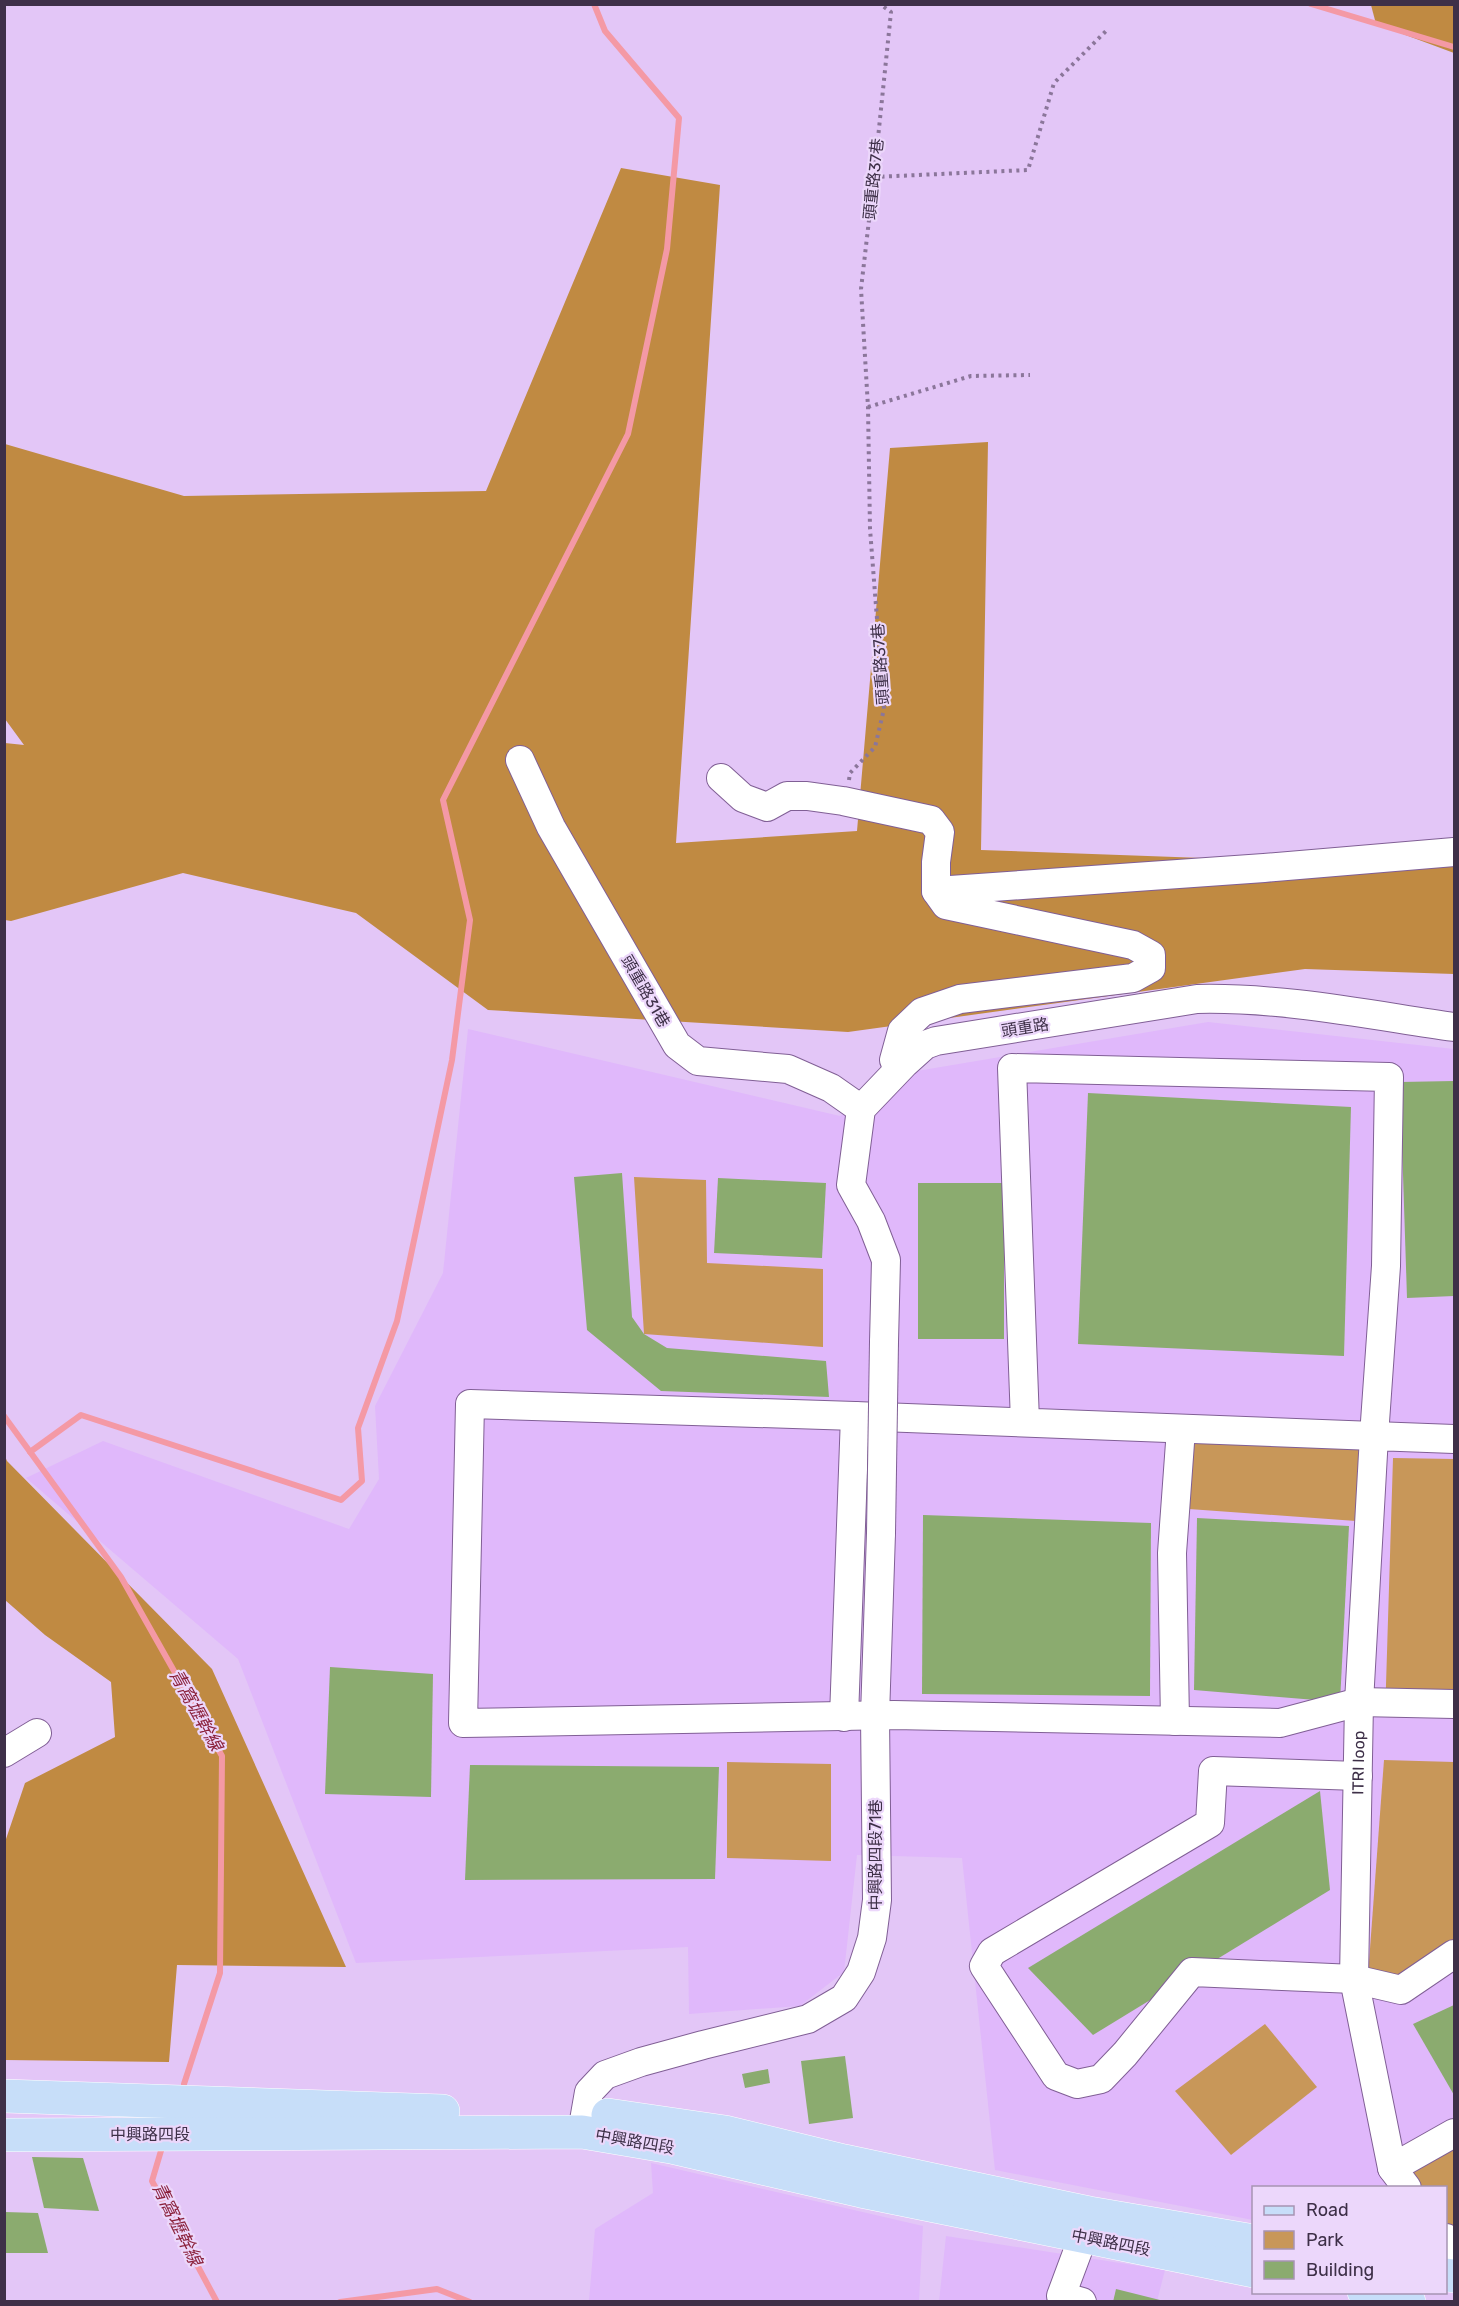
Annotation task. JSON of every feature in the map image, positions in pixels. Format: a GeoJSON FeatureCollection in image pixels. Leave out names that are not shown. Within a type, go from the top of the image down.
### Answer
{"type":"FeatureCollection","features":[{"type":"Feature","properties":{"kind":"main road","name":"中興路四段"},"geometry":{"type":"LineString","coordinates":[[4,2096],[457,2112],[583,2121],[670,2147],[840,2173],[1086,2225],[1252,2270]]}},
{"type":"Feature","properties":{"kind":"main road","name":"中興路四段"},"geometry":{"type":"LineString","coordinates":[[4,2135],[583,2121]]}},
{"type":"Feature","properties":{"kind":"main road","name":"中興路四段"},"geometry":{"type":"LineString","coordinates":[[1086,2225],[1252,2241]]}},
{"type":"Feature","properties":{"kind":"main road"},"geometry":{"type":"LineString","coordinates":[[1374,2294],[1409,2301]]}},
{"type":"Feature","properties":{"kind":"street","name":"頭重路31巷"},"geometry":{"type":"LineString","coordinates":[[520,760],[551,827],[677,1045],[698,1061],[788,1069],[831,1088],[861,1109]]}},
{"type":"Feature","properties":{"kind":"street"},"geometry":{"type":"LineString","coordinates":[[721,778],[743,798],[767,807],[787,796],[807,796],[843,801],[931,820],[940,832],[936,862],[936,891],[946,905],[1133,945],[1151,955],[1151,968],[1133,978],[960,999],[922,1012],[902,1031],[894,1060]]}},
{"type":"Feature","properties":{"kind":"street"},"geometry":{"type":"LineString","coordinates":[[936,891],[1455,852]]}},
{"type":"Feature","properties":{"kind":"street","name":"頭重路"},"geometry":{"type":"LineString","coordinates":[[861,1109],[905,1063],[925,1045],[936,1041],[1197,999],[1244,1000],[1337,1010],[1455,1027]]}},
{"type":"Feature","properties":{"kind":"street","name":"ITRI loop"},"geometry":{"type":"LineString","coordinates":[[1025,1422],[1012,1068],[1389,1077],[1386,1266],[1359,1702],[1354,1979],[1400,2178],[1455,2133]]}},
{"type":"Feature","properties":{"kind":"street","name":"中興路四段71巷"},"geometry":{"type":"LineString","coordinates":[[583,2121],[589,2092],[606,2075],[672,2054],[808,2019],[844,1998],[861,1972],[872,1938],[877,1900],[875,1716],[886,1260],[871,1221],[851,1185],[861,1109]]}},
{"type":"Feature","properties":{"kind":"street"},"geometry":{"type":"LineString","coordinates":[[1455,1439],[470,1404],[463,1723],[875,1716],[1280,1723],[1359,1702],[1455,1704]]}},
{"type":"Feature","properties":{"kind":"street"},"geometry":{"type":"LineString","coordinates":[[844,1717],[855,1416]]}},
{"type":"Feature","properties":{"kind":"street"},"geometry":{"type":"LineString","coordinates":[[1175,1721],[1172,1553],[1181,1429]]}},
{"type":"Feature","properties":{"kind":"street"},"geometry":{"type":"LineString","coordinates":[[4,1753],[37,1732]]}},
{"type":"Feature","properties":{"kind":"street"},"geometry":{"type":"LineString","coordinates":[[1358,1776],[1213,1771],[1210,1823],[992,1952],[984,1966],[1056,2076],[1077,2084],[1101,2079],[1125,2054],[1192,1972],[1354,1979],[1401,1990],[1455,1954]]}},
{"type":"Feature","properties":{"kind":"street"},"geometry":{"type":"LineString","coordinates":[[1082,2301],[1061,2296],[1086,2225]]}},
{"type":"Feature","properties":{"kind":"path","name":"頭重路37巷"},"geometry":{"type":"LineString","coordinates":[[843,801],[850,773],[875,747],[884,709],[870,529],[868,407],[861,289],[891,12],[880,4]]}},
{"type":"Feature","properties":{"kind":"path"},"geometry":{"type":"LineString","coordinates":[[874,177],[1028,170],[1054,83],[1106,31]]}},
{"type":"Feature","properties":{"kind":"path"},"geometry":{"type":"LineString","coordinates":[[868,407],[971,376],[1030,375]]}},
{"type":"Feature","properties":{"kind":"shaded area"},"geometry":{"type":"Polygon","coordinates":[[[1371,5],[1454,5],[1454,53],[1376,24],[1371,5]]]}},
{"type":"Feature","properties":{"kind":"shaded area"},"geometry":{"type":"Polygon","coordinates":[[[621,168],[720,185],[676,843],[857,831],[890,448],[988,442],[981,850],[1454,867],[1454,974],[1305,969],[848,1032],[488,1010],[356,913],[183,873],[11,921],[5,920],[5,743],[24,745],[5,719],[5,444],[184,496],[486,491],[621,168]]]}},
{"type":"Feature","properties":{"kind":"shaded area"},"geometry":{"type":"Polygon","coordinates":[[[1208,1022],[1454,1049],[1454,2252],[1447,2186],[1252,2186],[1252,2220],[995,2170],[962,1858],[857,1855],[844,1972],[800,2006],[689,2014],[688,1947],[356,1963],[238,1659],[26,1478],[103,1441],[349,1529],[379,1479],[375,1406],[443,1273],[468,1029],[840,1116],[899,1074],[1208,1022]]]}},
{"type":"Feature","properties":{"kind":"shaded area"},"geometry":{"type":"Polygon","coordinates":[[[4,1454],[7,1461],[212,1669],[346,1967],[177,1965],[169,2062],[5,2060],[5,1842],[25,1783],[115,1737],[111,1682],[45,1635],[5,1600],[4,1454]]]}},
{"type":"Feature","properties":{"kind":"shaded area"},"geometry":{"type":"Polygon","coordinates":[[[651,2163],[923,2226],[919,2301],[589,2301],[595,2229],[653,2193],[651,2163]]]}},
{"type":"Feature","properties":{"kind":"shaded area"},"geometry":{"type":"Polygon","coordinates":[[[946,2236],[1165,2270],[1157,2301],[939,2302],[946,2236]]]}},
{"type":"Feature","properties":{"kind":"green space"},"geometry":{"type":"Polygon","coordinates":[[[634,1177],[706,1180],[707,1263],[823,1269],[823,1347],[644,1334],[634,1177]]]}},
{"type":"Feature","properties":{"kind":"green space"},"geometry":{"type":"Polygon","coordinates":[[[1194,1440],[1359,1444],[1356,1521],[1189,1509],[1194,1440]]]}},
{"type":"Feature","properties":{"kind":"green space"},"geometry":{"type":"Polygon","coordinates":[[[1393,1458],[1454,1459],[1454,1718],[1385,1717],[1393,1458]]]}},
{"type":"Feature","properties":{"kind":"green space"},"geometry":{"type":"Polygon","coordinates":[[[1384,1760],[1454,1762],[1454,1957],[1367,1989],[1384,1760]]]}},
{"type":"Feature","properties":{"kind":"green space"},"geometry":{"type":"Polygon","coordinates":[[[727,1762],[831,1764],[831,1861],[727,1858],[727,1762]]]}},
{"type":"Feature","properties":{"kind":"green space"},"geometry":{"type":"Polygon","coordinates":[[[1265,2024],[1317,2087],[1231,2155],[1175,2091],[1265,2024]]]}},
{"type":"Feature","properties":{"kind":"green space"},"geometry":{"type":"Polygon","coordinates":[[[1454,2147],[1454,2240],[1447,2239],[1447,2186],[1405,2186],[1395,2172],[1454,2147]]]}},
{"type":"Feature","properties":{"kind":"building"},"geometry":{"type":"Polygon","coordinates":[[[1454,1081],[1454,1296],[1407,1298],[1400,1082],[1454,1081]]]}},
{"type":"Feature","properties":{"kind":"building"},"geometry":{"type":"Polygon","coordinates":[[[1088,1093],[1351,1107],[1344,1356],[1078,1344],[1088,1093]]]}},
{"type":"Feature","properties":{"kind":"building"},"geometry":{"type":"Polygon","coordinates":[[[622,1173],[632,1317],[644,1334],[667,1348],[826,1361],[829,1397],[661,1391],[587,1330],[574,1177],[622,1173]]]}},
{"type":"Feature","properties":{"kind":"building"},"geometry":{"type":"Polygon","coordinates":[[[718,1178],[826,1183],[822,1258],[714,1253],[718,1178]]]}},
{"type":"Feature","properties":{"kind":"building"},"geometry":{"type":"Polygon","coordinates":[[[918,1183],[1004,1183],[1004,1339],[918,1339],[918,1183]]]}},
{"type":"Feature","properties":{"kind":"building"},"geometry":{"type":"Polygon","coordinates":[[[923,1515],[1151,1523],[1150,1696],[922,1694],[923,1515]]]}},
{"type":"Feature","properties":{"kind":"building"},"geometry":{"type":"Polygon","coordinates":[[[1197,1518],[1349,1526],[1340,1702],[1194,1690],[1197,1518]]]}},
{"type":"Feature","properties":{"kind":"building"},"geometry":{"type":"Polygon","coordinates":[[[330,1667],[433,1674],[431,1797],[325,1794],[330,1667]]]}},
{"type":"Feature","properties":{"kind":"building"},"geometry":{"type":"Polygon","coordinates":[[[470,1765],[719,1767],[715,1879],[465,1880],[470,1765]]]}},
{"type":"Feature","properties":{"kind":"building"},"geometry":{"type":"Polygon","coordinates":[[[1320,1791],[1330,1890],[1093,2035],[1028,1968],[1320,1791]]]}},
{"type":"Feature","properties":{"kind":"building"},"geometry":{"type":"Polygon","coordinates":[[[1454,2005],[1454,2095],[1413,2024],[1454,2005]]]}},
{"type":"Feature","properties":{"kind":"building"},"geometry":{"type":"Polygon","coordinates":[[[845,2056],[853,2118],[809,2124],[801,2061],[845,2056]]]}},
{"type":"Feature","properties":{"kind":"building"},"geometry":{"type":"Polygon","coordinates":[[[768,2069],[770,2083],[745,2088],[742,2074],[768,2069]]]}},
{"type":"Feature","properties":{"kind":"building"},"geometry":{"type":"Polygon","coordinates":[[[32,2157],[83,2158],[99,2211],[44,2208],[32,2157]]]}},
{"type":"Feature","properties":{"kind":"building"},"geometry":{"type":"Polygon","coordinates":[[[5,2212],[38,2213],[48,2253],[5,2253],[5,2212]]]}},
{"type":"Feature","properties":{"kind":"building"},"geometry":{"type":"Polygon","coordinates":[[[1116,2289],[1164,2301],[1164,2302],[1113,2302],[1116,2289]]]}},
{"type":"Feature","properties":{"kind":"waterway"},"geometry":{"type":"LineString","coordinates":[[30,1452],[81,1415],[341,1500],[362,1481],[358,1428],[397,1321],[452,1060],[470,920],[443,800],[628,434],[667,249],[679,118],[605,31],[594,4]]}},
{"type":"Feature","properties":{"kind":"waterway"},"geometry":{"type":"LineString","coordinates":[[1311,4],[1454,47]]}},
{"type":"Feature","properties":{"kind":"waterway","name":"青窩壢幹線"},"geometry":{"type":"LineString","coordinates":[[4,1416],[121,1577],[222,1756],[220,1973],[184,2084]]}},
{"type":"Feature","properties":{"kind":"waterway","name":"青窩壢幹線"},"geometry":{"type":"LineString","coordinates":[[163,2144],[152,2181],[217,2302]]}},
{"type":"Feature","properties":{"kind":"waterway","name":"青窩壢幹線"},"geometry":{"type":"LineString","coordinates":[[340,2302],[437,2289],[470,2302]]}}]}
